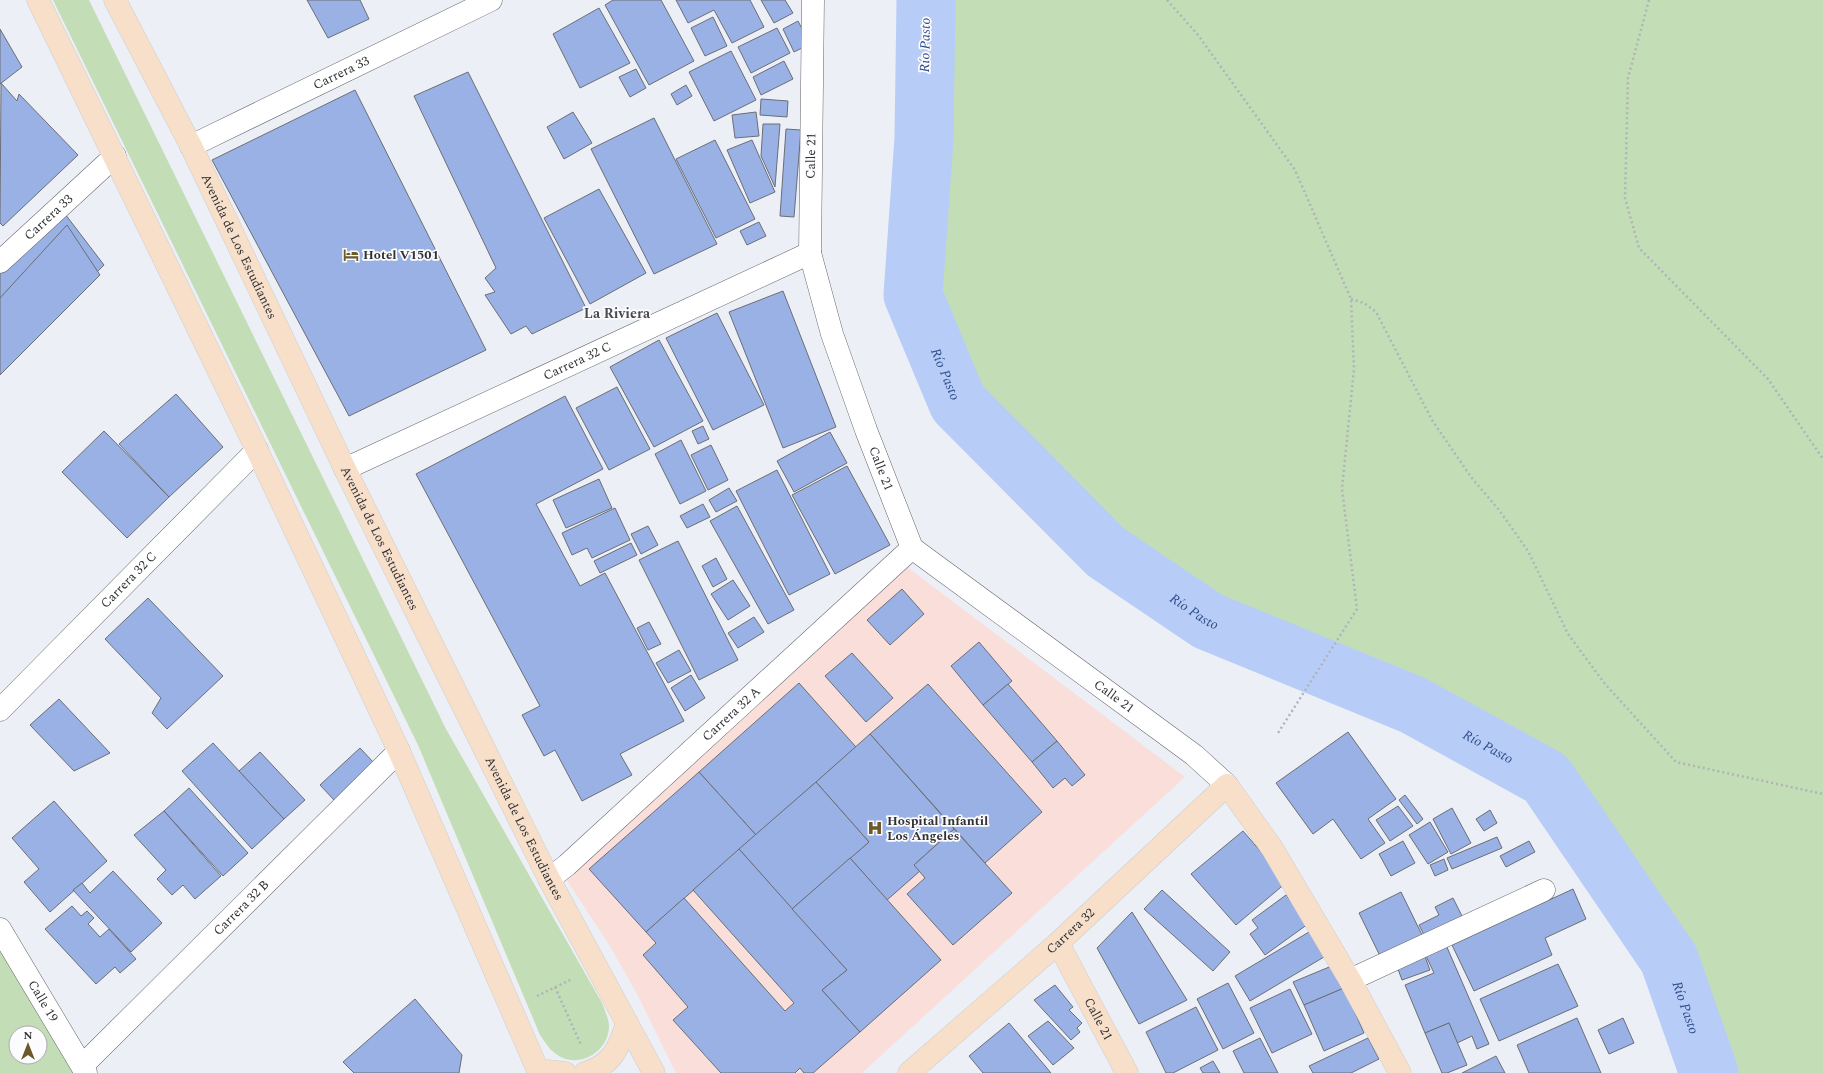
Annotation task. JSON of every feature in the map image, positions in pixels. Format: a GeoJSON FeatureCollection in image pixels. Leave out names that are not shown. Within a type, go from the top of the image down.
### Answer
{"type":"FeatureCollection","features":[{"type":"Feature","properties":{"kind":"main road"},"geometry":{"type":"LineString","coordinates":[[38,0],[257,450],[399,751],[538,1071],[565,1073]]}},
{"type":"Feature","properties":{"kind":"main road","name":"Avenida de Los Estudiantes"},"geometry":{"type":"LineString","coordinates":[[115,0],[192,146],[345,469],[549,879],[654,1073]]}},
{"type":"Feature","properties":{"kind":"main road"},"geometry":{"type":"LineString","coordinates":[[1227,785],[1272,848],[1350,980],[1400,1073]]}},
{"type":"Feature","properties":{"kind":"main road","name":"Carrera 32"},"geometry":{"type":"LineString","coordinates":[[909,1073],[1058,943],[1227,785]]}},
{"type":"Feature","properties":{"kind":"main road","name":"Calle 21"},"geometry":{"type":"LineString","coordinates":[[1058,943],[1127,1073]]}},
{"type":"Feature","properties":{"kind":"main road"},"geometry":{"type":"LineString","coordinates":[[589,1072],[611,1059],[620,1044],[627,1023]]}},
{"type":"Feature","properties":{"kind":"street","name":"Carrera 33"},"geometry":{"type":"LineString","coordinates":[[192,146],[491,0]]}},
{"type":"Feature","properties":{"kind":"street","name":"Calle 21"},"geometry":{"type":"LineString","coordinates":[[813,0],[810,252],[832,334],[866,430],[912,548],[1194,755],[1227,785]]}},
{"type":"Feature","properties":{"kind":"street","name":"Carrera 33"},"geometry":{"type":"LineString","coordinates":[[0,262],[115,156]]}},
{"type":"Feature","properties":{"kind":"street","name":"Carrera 32 C"},"geometry":{"type":"LineString","coordinates":[[345,469],[810,252]]}},
{"type":"Feature","properties":{"kind":"street","name":"Carrera 32 C"},"geometry":{"type":"LineString","coordinates":[[0,710],[257,450]]}},
{"type":"Feature","properties":{"kind":"street","name":"Carrera 32 A"},"geometry":{"type":"LineString","coordinates":[[549,879],[567,865],[912,548]]}},
{"type":"Feature","properties":{"kind":"street","name":"Carrera 32 B"},"geometry":{"type":"LineString","coordinates":[[84,1069],[399,751]]}},
{"type":"Feature","properties":{"kind":"street"},"geometry":{"type":"LineString","coordinates":[[1350,980],[1544,890]]}},
{"type":"Feature","properties":{"kind":"street","name":"Calle 19"},"geometry":{"type":"LineString","coordinates":[[0,929],[84,1069]]}},
{"type":"Feature","properties":{"kind":"path"},"geometry":{"type":"LineString","coordinates":[[1167,0],[1198,35],[1295,170],[1351,299],[1354,369],[1342,489],[1357,609],[1278,733]]}},
{"type":"Feature","properties":{"kind":"path"},"geometry":{"type":"LineString","coordinates":[[1650,0],[1628,78],[1626,198],[1639,248],[1768,379],[1823,459]]}},
{"type":"Feature","properties":{"kind":"path"},"geometry":{"type":"LineString","coordinates":[[1351,299],[1364,303],[1376,312],[1432,420],[1471,477],[1499,510],[1528,551],[1568,634],[1605,684],[1676,762],[1823,794]]}},
{"type":"Feature","properties":{"kind":"path"},"geometry":{"type":"LineString","coordinates":[[511,1008],[596,967]]}},
{"type":"Feature","properties":{"kind":"path"},"geometry":{"type":"LineString","coordinates":[[555,987],[589,1072]]}},
{"type":"Feature","properties":{"kind":"shaded area","name":"Hospital Infantil Los Ángeles"},"geometry":{"type":"Polygon","coordinates":[[[903,564],[1185,777],[862,1073],[676,1073],[637,994],[610,946],[566,879],[903,564]]]}},
{"type":"Feature","properties":{"kind":"green space"},"geometry":{"type":"Polygon","coordinates":[[[53,0],[89,0],[446,729],[602,1003],[609,1024],[607,1036],[603,1044],[590,1056],[573,1060],[564,1058],[551,1050],[540,1035],[418,745],[53,0]]]}},
{"type":"Feature","properties":{"kind":"green space"},"geometry":{"type":"Polygon","coordinates":[[[926,0],[1823,0],[1823,1073],[1709,1073],[1669,959],[1554,790],[1413,705],[1208,621],[1106,552],[958,403],[913,295],[924,138],[926,0]]]}},
{"type":"Feature","properties":{"kind":"green space"},"geometry":{"type":"Polygon","coordinates":[[[0,935],[85,1073],[0,1073],[0,935]]]}},
{"type":"Feature","properties":{"kind":"building"},"geometry":{"type":"Polygon","coordinates":[[[307,0],[360,0],[369,19],[328,38],[307,0]]]}},
{"type":"Feature","properties":{"kind":"building"},"geometry":{"type":"Polygon","coordinates":[[[613,0],[661,0],[694,61],[649,85],[605,5],[613,0]]]}},
{"type":"Feature","properties":{"kind":"building"},"geometry":{"type":"Polygon","coordinates":[[[676,0],[750,0],[764,27],[732,43],[714,10],[688,23],[676,0]]]}},
{"type":"Feature","properties":{"kind":"building"},"geometry":{"type":"Polygon","coordinates":[[[761,0],[785,0],[793,13],[774,23],[761,0]]]}},
{"type":"Feature","properties":{"kind":"building"},"geometry":{"type":"Polygon","coordinates":[[[599,8],[630,63],[580,88],[553,34],[599,8]]]}},
{"type":"Feature","properties":{"kind":"building"},"geometry":{"type":"Polygon","coordinates":[[[713,17],[727,46],[705,56],[691,28],[713,17]]]}},
{"type":"Feature","properties":{"kind":"building"},"geometry":{"type":"Polygon","coordinates":[[[798,21],[810,44],[794,52],[783,29],[798,21]]]}},
{"type":"Feature","properties":{"kind":"building"},"geometry":{"type":"Polygon","coordinates":[[[777,28],[790,53],[751,73],[738,47],[777,28]]]}},
{"type":"Feature","properties":{"kind":"building"},"geometry":{"type":"Polygon","coordinates":[[[0,29],[22,67],[0,84],[0,29]]]}},
{"type":"Feature","properties":{"kind":"building"},"geometry":{"type":"Polygon","coordinates":[[[731,51],[756,100],[714,121],[689,72],[731,51]]]}},
{"type":"Feature","properties":{"kind":"building"},"geometry":{"type":"Polygon","coordinates":[[[784,61],[793,79],[761,95],[753,77],[784,61]]]}},
{"type":"Feature","properties":{"kind":"building"},"geometry":{"type":"Polygon","coordinates":[[[636,69],[646,88],[630,97],[619,77],[636,69]]]}},
{"type":"Feature","properties":{"kind":"building"},"geometry":{"type":"Polygon","coordinates":[[[468,72],[586,308],[532,334],[526,326],[511,334],[485,295],[495,292],[485,278],[496,268],[414,96],[468,72]]]}},
{"type":"Feature","properties":{"kind":"building"},"geometry":{"type":"Polygon","coordinates":[[[1,83],[17,101],[19,94],[78,155],[3,226],[0,223],[1,83]]]}},
{"type":"Feature","properties":{"kind":"building"},"geometry":{"type":"Polygon","coordinates":[[[686,85],[692,96],[677,105],[671,94],[686,85]]]}},
{"type":"Feature","properties":{"kind":"building","name":"Hotel V1501"},"geometry":{"type":"Polygon","coordinates":[[[355,90],[486,350],[349,416],[212,160],[355,90]]]}},
{"type":"Feature","properties":{"kind":"building"},"geometry":{"type":"Polygon","coordinates":[[[761,99],[788,101],[787,117],[760,115],[761,99]]]}},
{"type":"Feature","properties":{"kind":"building"},"geometry":{"type":"Polygon","coordinates":[[[573,112],[592,143],[564,159],[547,127],[573,112]]]}},
{"type":"Feature","properties":{"kind":"building"},"geometry":{"type":"Polygon","coordinates":[[[756,112],[759,136],[735,138],[732,115],[756,112]]]}},
{"type":"Feature","properties":{"kind":"building"},"geometry":{"type":"Polygon","coordinates":[[[654,118],[717,244],[654,274],[591,149],[654,118]]]}},
{"type":"Feature","properties":{"kind":"building"},"geometry":{"type":"Polygon","coordinates":[[[763,124],[780,124],[775,187],[761,156],[763,124]]]}},
{"type":"Feature","properties":{"kind":"building"},"geometry":{"type":"Polygon","coordinates":[[[786,129],[801,130],[794,217],[780,216],[786,129]]]}},
{"type":"Feature","properties":{"kind":"building"},"geometry":{"type":"Polygon","coordinates":[[[715,140],[755,219],[716,238],[676,159],[715,140]]]}},
{"type":"Feature","properties":{"kind":"building"},"geometry":{"type":"Polygon","coordinates":[[[752,140],[775,192],[750,203],[727,150],[752,140]]]}},
{"type":"Feature","properties":{"kind":"building"},"geometry":{"type":"Polygon","coordinates":[[[599,189],[646,273],[590,304],[544,218],[599,189]]]}},
{"type":"Feature","properties":{"kind":"building"},"geometry":{"type":"Polygon","coordinates":[[[62,210],[104,265],[0,370],[0,271],[62,210]]]}},
{"type":"Feature","properties":{"kind":"building"},"geometry":{"type":"Polygon","coordinates":[[[759,222],[766,236],[747,245],[740,231],[759,222]]]}},
{"type":"Feature","properties":{"kind":"building"},"geometry":{"type":"Polygon","coordinates":[[[67,225],[100,275],[0,375],[0,298],[67,225]]]}},
{"type":"Feature","properties":{"kind":"building"},"geometry":{"type":"Polygon","coordinates":[[[783,291],[836,427],[783,448],[729,312],[783,291]]]}},
{"type":"Feature","properties":{"kind":"building"},"geometry":{"type":"Polygon","coordinates":[[[717,313],[764,405],[713,430],[666,338],[717,313]]]}},
{"type":"Feature","properties":{"kind":"building"},"geometry":{"type":"Polygon","coordinates":[[[659,340],[703,421],[654,447],[610,367],[659,340]]]}},
{"type":"Feature","properties":{"kind":"building"},"geometry":{"type":"Polygon","coordinates":[[[617,387],[650,449],[609,470],[576,408],[617,387]]]}},
{"type":"Feature","properties":{"kind":"building"},"geometry":{"type":"Polygon","coordinates":[[[176,394],[223,447],[169,497],[119,444],[176,394]]]}},
{"type":"Feature","properties":{"kind":"building"},"geometry":{"type":"Polygon","coordinates":[[[565,396],[603,469],[536,504],[580,586],[605,573],[684,721],[620,754],[632,775],[582,801],[555,750],[544,756],[522,715],[540,706],[416,474],[565,396]]]}},
{"type":"Feature","properties":{"kind":"building"},"geometry":{"type":"Polygon","coordinates":[[[703,426],[709,439],[698,444],[692,431],[703,426]]]}},
{"type":"Feature","properties":{"kind":"building"},"geometry":{"type":"Polygon","coordinates":[[[104,431],[169,497],[127,538],[62,472],[104,431]]]}},
{"type":"Feature","properties":{"kind":"building"},"geometry":{"type":"Polygon","coordinates":[[[830,432],[847,463],[794,492],[777,461],[830,432]]]}},
{"type":"Feature","properties":{"kind":"building"},"geometry":{"type":"Polygon","coordinates":[[[681,440],[706,491],[680,504],[655,454],[681,440]]]}},
{"type":"Feature","properties":{"kind":"building"},"geometry":{"type":"Polygon","coordinates":[[[711,445],[728,480],[708,490],[691,455],[711,445]]]}},
{"type":"Feature","properties":{"kind":"building"},"geometry":{"type":"Polygon","coordinates":[[[847,466],[890,545],[835,574],[792,495],[847,466]]]}},
{"type":"Feature","properties":{"kind":"building"},"geometry":{"type":"Polygon","coordinates":[[[777,470],[830,574],[789,595],[736,491],[777,470]]]}},
{"type":"Feature","properties":{"kind":"building"},"geometry":{"type":"Polygon","coordinates":[[[599,479],[612,508],[566,528],[553,500],[599,479]]]}},
{"type":"Feature","properties":{"kind":"building"},"geometry":{"type":"Polygon","coordinates":[[[729,488],[737,501],[716,512],[709,500],[729,488]]]}},
{"type":"Feature","properties":{"kind":"building"},"geometry":{"type":"Polygon","coordinates":[[[703,504],[710,517],[687,528],[680,516],[703,504]]]}},
{"type":"Feature","properties":{"kind":"building"},"geometry":{"type":"Polygon","coordinates":[[[737,506],[794,610],[768,624],[710,521],[737,506]]]}},
{"type":"Feature","properties":{"kind":"building"},"geometry":{"type":"Polygon","coordinates":[[[615,508],[630,540],[592,558],[587,548],[572,555],[562,533],[615,508]]]}},
{"type":"Feature","properties":{"kind":"building"},"geometry":{"type":"Polygon","coordinates":[[[648,526],[658,545],[641,554],[631,534],[648,526]]]}},
{"type":"Feature","properties":{"kind":"building"},"geometry":{"type":"Polygon","coordinates":[[[678,541],[738,660],[699,680],[639,560],[678,541]]]}},
{"type":"Feature","properties":{"kind":"building"},"geometry":{"type":"Polygon","coordinates":[[[631,543],[637,555],[600,573],[594,561],[631,543]]]}},
{"type":"Feature","properties":{"kind":"building"},"geometry":{"type":"Polygon","coordinates":[[[716,558],[727,579],[713,587],[702,566],[716,558]]]}},
{"type":"Feature","properties":{"kind":"building"},"geometry":{"type":"Polygon","coordinates":[[[733,580],[750,606],[728,620],[711,594],[733,580]]]}},
{"type":"Feature","properties":{"kind":"building"},"geometry":{"type":"Polygon","coordinates":[[[902,589],[924,614],[890,645],[867,620],[902,589]]]}},
{"type":"Feature","properties":{"kind":"building"},"geometry":{"type":"Polygon","coordinates":[[[148,598],[223,676],[167,729],[152,713],[161,698],[105,639],[148,598]]]}},
{"type":"Feature","properties":{"kind":"building"},"geometry":{"type":"Polygon","coordinates":[[[754,617],[764,632],[738,648],[728,633],[754,617]]]}},
{"type":"Feature","properties":{"kind":"building"},"geometry":{"type":"Polygon","coordinates":[[[649,622],[661,644],[648,650],[637,628],[649,622]]]}},
{"type":"Feature","properties":{"kind":"building"},"geometry":{"type":"Polygon","coordinates":[[[979,642],[1012,681],[983,705],[951,666],[979,642]]]}},
{"type":"Feature","properties":{"kind":"building"},"geometry":{"type":"Polygon","coordinates":[[[679,650],[691,671],[668,683],[656,663],[679,650]]]}},
{"type":"Feature","properties":{"kind":"building"},"geometry":{"type":"Polygon","coordinates":[[[852,653],[893,698],[866,722],[825,676],[852,653]]]}},
{"type":"Feature","properties":{"kind":"building"},"geometry":{"type":"Polygon","coordinates":[[[691,675],[705,698],[685,711],[671,688],[691,675]]]}},
{"type":"Feature","properties":{"kind":"building"},"geometry":{"type":"Polygon","coordinates":[[[799,683],[856,747],[756,835],[699,772],[799,683]]]}},
{"type":"Feature","properties":{"kind":"building"},"geometry":{"type":"Polygon","coordinates":[[[928,684],[1042,812],[985,863],[870,734],[928,684]]]}},
{"type":"Feature","properties":{"kind":"building"},"geometry":{"type":"Polygon","coordinates":[[[1008,684],[1057,741],[1032,762],[983,705],[1008,684]]]}},
{"type":"Feature","properties":{"kind":"building"},"geometry":{"type":"Polygon","coordinates":[[[59,699],[110,753],[74,771],[30,725],[59,699]]]}},
{"type":"Feature","properties":{"kind":"building"},"geometry":{"type":"Polygon","coordinates":[[[1348,732],[1396,799],[1368,819],[1385,843],[1361,859],[1333,819],[1313,834],[1276,783],[1348,732]]]}},
{"type":"Feature","properties":{"kind":"building"},"geometry":{"type":"Polygon","coordinates":[[[870,734],[954,829],[914,865],[920,871],[887,900],[850,858],[869,842],[816,782],[870,734]]]}},
{"type":"Feature","properties":{"kind":"building"},"geometry":{"type":"Polygon","coordinates":[[[1057,741],[1085,775],[1072,786],[1065,778],[1053,788],[1032,762],[1057,741]]]}},
{"type":"Feature","properties":{"kind":"building"},"geometry":{"type":"Polygon","coordinates":[[[213,743],[284,819],[252,849],[182,771],[213,743]]]}},
{"type":"Feature","properties":{"kind":"building"},"geometry":{"type":"Polygon","coordinates":[[[360,748],[375,764],[335,801],[320,785],[360,748]]]}},
{"type":"Feature","properties":{"kind":"building"},"geometry":{"type":"Polygon","coordinates":[[[260,752],[305,800],[284,819],[239,771],[260,752]]]}},
{"type":"Feature","properties":{"kind":"building"},"geometry":{"type":"Polygon","coordinates":[[[699,772],[756,835],[646,932],[589,869],[699,772]]]}},
{"type":"Feature","properties":{"kind":"building"},"geometry":{"type":"Polygon","coordinates":[[[816,782],[869,842],[792,909],[739,849],[816,782]]]}},
{"type":"Feature","properties":{"kind":"building"},"geometry":{"type":"Polygon","coordinates":[[[189,788],[248,853],[223,876],[164,811],[189,788]]]}},
{"type":"Feature","properties":{"kind":"building"},"geometry":{"type":"Polygon","coordinates":[[[1405,795],[1423,819],[1417,824],[1399,800],[1405,795]]]}},
{"type":"Feature","properties":{"kind":"building"},"geometry":{"type":"Polygon","coordinates":[[[54,801],[107,861],[50,912],[24,882],[39,869],[12,838],[54,801]]]}},
{"type":"Feature","properties":{"kind":"building"},"geometry":{"type":"Polygon","coordinates":[[[1398,806],[1413,826],[1390,841],[1376,820],[1398,806]]]}},
{"type":"Feature","properties":{"kind":"building"},"geometry":{"type":"Polygon","coordinates":[[[1452,808],[1471,843],[1451,854],[1433,819],[1452,808]]]}},
{"type":"Feature","properties":{"kind":"building"},"geometry":{"type":"Polygon","coordinates":[[[1490,810],[1497,823],[1484,831],[1476,819],[1490,810]]]}},
{"type":"Feature","properties":{"kind":"building"},"geometry":{"type":"Polygon","coordinates":[[[164,811],[221,876],[195,899],[183,885],[172,895],[157,879],[166,870],[134,835],[164,811]]]}},
{"type":"Feature","properties":{"kind":"building"},"geometry":{"type":"Polygon","coordinates":[[[1430,822],[1448,852],[1428,864],[1409,835],[1430,822]]]}},
{"type":"Feature","properties":{"kind":"building"},"geometry":{"type":"Polygon","coordinates":[[[954,829],[1012,893],[953,945],[907,894],[925,878],[914,865],[954,829]]]}},
{"type":"Feature","properties":{"kind":"building"},"geometry":{"type":"Polygon","coordinates":[[[1243,831],[1287,882],[1236,925],[1191,874],[1243,831]]]}},
{"type":"Feature","properties":{"kind":"building"},"geometry":{"type":"Polygon","coordinates":[[[1497,837],[1502,848],[1452,869],[1447,858],[1497,837]]]}},
{"type":"Feature","properties":{"kind":"building"},"geometry":{"type":"Polygon","coordinates":[[[1403,841],[1415,863],[1391,876],[1379,854],[1403,841]]]}},
{"type":"Feature","properties":{"kind":"building"},"geometry":{"type":"Polygon","coordinates":[[[1529,841],[1535,852],[1506,867],[1500,856],[1529,841]]]}},
{"type":"Feature","properties":{"kind":"building"},"geometry":{"type":"Polygon","coordinates":[[[739,849],[847,970],[822,990],[860,1032],[813,1073],[804,1073],[800,1068],[795,1073],[721,1073],[673,1020],[688,1007],[643,955],[656,943],[646,932],[684,898],[785,1011],[794,1003],[693,890],[739,849]]]}},
{"type":"Feature","properties":{"kind":"building"},"geometry":{"type":"Polygon","coordinates":[[[850,858],[941,960],[860,1032],[822,990],[847,970],[792,909],[850,858]]]}},
{"type":"Feature","properties":{"kind":"building"},"geometry":{"type":"Polygon","coordinates":[[[1444,859],[1448,870],[1435,876],[1430,865],[1444,859]]]}},
{"type":"Feature","properties":{"kind":"building"},"geometry":{"type":"Polygon","coordinates":[[[113,871],[162,923],[131,952],[73,890],[82,883],[90,893],[113,871]]]}},
{"type":"Feature","properties":{"kind":"building"},"geometry":{"type":"Polygon","coordinates":[[[1573,889],[1586,919],[1545,938],[1552,955],[1474,991],[1452,945],[1573,889]]]}},
{"type":"Feature","properties":{"kind":"building"},"geometry":{"type":"Polygon","coordinates":[[[1162,890],[1230,952],[1213,971],[1144,909],[1162,890]]]}},
{"type":"Feature","properties":{"kind":"building"},"geometry":{"type":"Polygon","coordinates":[[[1401,892],[1423,937],[1381,958],[1359,913],[1401,892]]]}},
{"type":"Feature","properties":{"kind":"building"},"geometry":{"type":"Polygon","coordinates":[[[1286,895],[1308,924],[1265,955],[1250,934],[1258,928],[1252,920],[1286,895]]]}},
{"type":"Feature","properties":{"kind":"building"},"geometry":{"type":"Polygon","coordinates":[[[1453,898],[1463,918],[1425,937],[1419,925],[1439,915],[1435,907],[1453,898]]]}},
{"type":"Feature","properties":{"kind":"building"},"geometry":{"type":"Polygon","coordinates":[[[72,906],[81,916],[87,911],[94,918],[88,924],[100,937],[109,929],[136,959],[120,973],[115,967],[96,984],[45,929],[72,906]]]}},
{"type":"Feature","properties":{"kind":"building"},"geometry":{"type":"Polygon","coordinates":[[[1132,912],[1187,1000],[1139,1024],[1097,948],[1132,912]]]}},
{"type":"Feature","properties":{"kind":"building"},"geometry":{"type":"Polygon","coordinates":[[[1309,932],[1324,957],[1250,1001],[1235,976],[1309,932]]]}},
{"type":"Feature","properties":{"kind":"building"},"geometry":{"type":"Polygon","coordinates":[[[1446,945],[1489,1044],[1477,1049],[1472,1036],[1457,1043],[1449,1023],[1425,1033],[1405,985],[1434,973],[1425,954],[1446,945]]]}},
{"type":"Feature","properties":{"kind":"building"},"geometry":{"type":"Polygon","coordinates":[[[1423,951],[1430,970],[1402,980],[1395,961],[1423,951]]]}},
{"type":"Feature","properties":{"kind":"building"},"geometry":{"type":"Polygon","coordinates":[[[1558,964],[1578,1006],[1499,1041],[1480,999],[1558,964]]]}},
{"type":"Feature","properties":{"kind":"building"},"geometry":{"type":"Polygon","coordinates":[[[1334,965],[1344,988],[1304,1005],[1293,982],[1334,965]]]}},
{"type":"Feature","properties":{"kind":"building"},"geometry":{"type":"Polygon","coordinates":[[[1228,983],[1254,1033],[1223,1049],[1197,999],[1228,983]]]}},
{"type":"Feature","properties":{"kind":"building"},"geometry":{"type":"Polygon","coordinates":[[[1055,985],[1073,1007],[1069,1010],[1082,1023],[1077,1028],[1080,1032],[1071,1040],[1034,1000],[1055,985]]]}},
{"type":"Feature","properties":{"kind":"building"},"geometry":{"type":"Polygon","coordinates":[[[1344,988],[1364,1033],[1324,1051],[1304,1005],[1344,988]]]}},
{"type":"Feature","properties":{"kind":"building"},"geometry":{"type":"Polygon","coordinates":[[[1290,989],[1312,1034],[1272,1053],[1250,1008],[1290,989]]]}},
{"type":"Feature","properties":{"kind":"building"},"geometry":{"type":"Polygon","coordinates":[[[415,999],[462,1055],[459,1073],[354,1073],[343,1062],[415,999]]]}},
{"type":"Feature","properties":{"kind":"building"},"geometry":{"type":"Polygon","coordinates":[[[1196,1007],[1218,1050],[1173,1073],[1166,1073],[1146,1032],[1196,1007]]]}},
{"type":"Feature","properties":{"kind":"building"},"geometry":{"type":"Polygon","coordinates":[[[1577,1018],[1601,1073],[1529,1073],[1517,1045],[1577,1018]]]}},
{"type":"Feature","properties":{"kind":"building"},"geometry":{"type":"Polygon","coordinates":[[[1623,1018],[1634,1043],[1609,1054],[1598,1030],[1623,1018]]]}},
{"type":"Feature","properties":{"kind":"building"},"geometry":{"type":"Polygon","coordinates":[[[1048,1021],[1074,1048],[1053,1065],[1028,1036],[1048,1021]]]}},
{"type":"Feature","properties":{"kind":"building"},"geometry":{"type":"Polygon","coordinates":[[[1009,1023],[1051,1073],[983,1073],[969,1056],[1009,1023]]]}},
{"type":"Feature","properties":{"kind":"building"},"geometry":{"type":"Polygon","coordinates":[[[1449,1023],[1467,1065],[1447,1073],[1442,1073],[1425,1033],[1449,1023]]]}},
{"type":"Feature","properties":{"kind":"building"},"geometry":{"type":"Polygon","coordinates":[[[1260,1038],[1278,1073],[1244,1073],[1233,1051],[1260,1038]]]}},
{"type":"Feature","properties":{"kind":"building"},"geometry":{"type":"Polygon","coordinates":[[[1368,1038],[1379,1059],[1351,1073],[1313,1073],[1309,1066],[1368,1038]]]}},
{"type":"Feature","properties":{"kind":"building"},"geometry":{"type":"Polygon","coordinates":[[[1496,1056],[1505,1073],[1462,1073],[1496,1056]]]}},
{"type":"Feature","properties":{"kind":"building"},"geometry":{"type":"Polygon","coordinates":[[[1213,1061],[1220,1073],[1203,1073],[1200,1068],[1213,1061]]]}},
{"type":"Feature","properties":{"kind":"waterway","name":"Río Pasto"},"geometry":{"type":"LineString","coordinates":[[926,0],[924,138],[913,295],[958,403],[1106,552],[1208,621],[1413,705],[1546,778],[1669,959],[1709,1073]]}},
{"type":"Feature","properties":{"kind":"place","name":"Hotel V1501"},"geometry":{"type":"Point","coordinates":[351,255]}},
{"type":"Feature","properties":{"kind":"place","name":"Hospital Infantil Los Ángeles"},"geometry":{"type":"Point","coordinates":[875,828]}},
{"type":"Feature","properties":{"kind":"district","name":"La Riviera"},"geometry":{"type":"Point","coordinates":[617,313]}}]}
